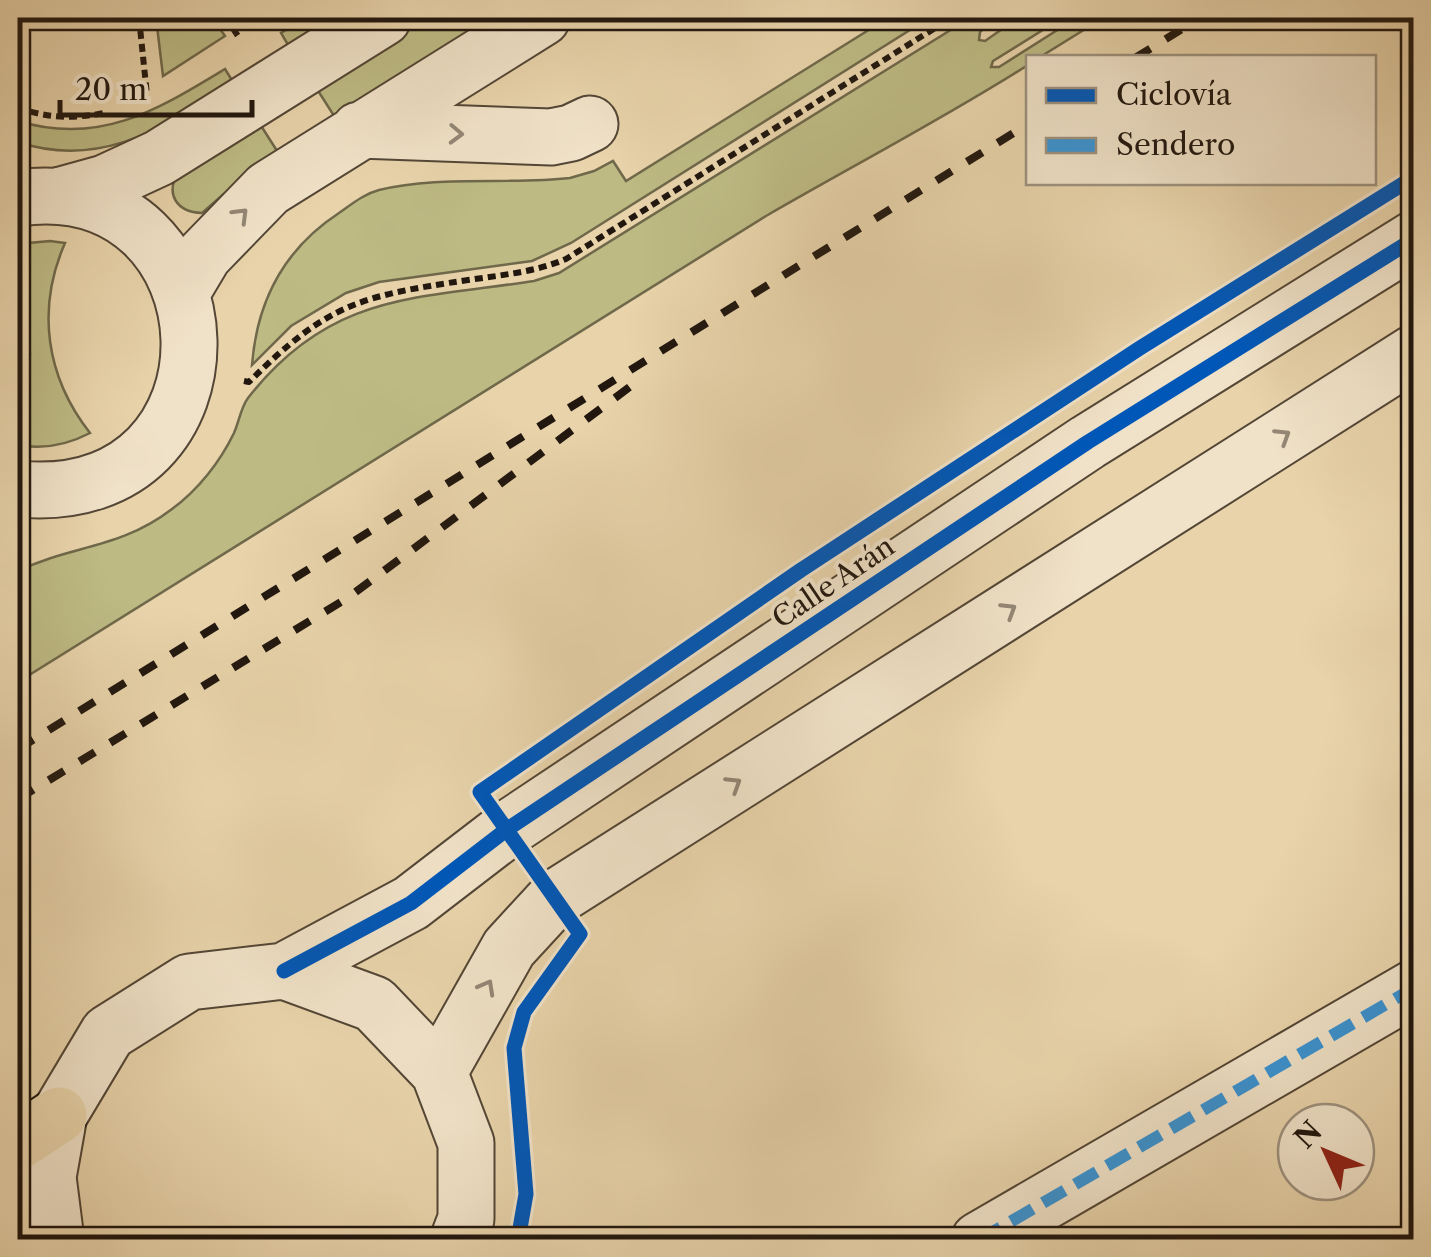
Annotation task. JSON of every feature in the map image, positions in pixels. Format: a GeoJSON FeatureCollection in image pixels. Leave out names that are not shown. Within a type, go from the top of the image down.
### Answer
{"type":"FeatureCollection","features":[{"type":"Feature","properties":{"kind":"street"},"geometry":{"type":"LineString","coordinates":[[38,197],[105,183],[159,158],[384,18]]}},
{"type":"Feature","properties":{"kind":"street"},"geometry":{"type":"LineString","coordinates":[[182,292],[204,255],[256,200],[292,172],[542,18]]}},
{"type":"Feature","properties":{"kind":"street"},"geometry":{"type":"LineString","coordinates":[[359,130],[551,136],[571,133],[590,124]]}},
{"type":"Feature","properties":{"kind":"street"},"geometry":{"type":"LineString","coordinates":[[28,497],[83,486],[116,472],[144,452],[166,426],[182,394],[190,360],[190,325],[182,292],[168,262],[146,237],[121,217],[90,203],[38,197]]}},
{"type":"Feature","properties":{"kind":"street","name":"Calle Arán"},"geometry":{"type":"LineString","coordinates":[[284,971],[410,902],[506,830],[1088,442],[1414,239]]}},
{"type":"Feature","properties":{"kind":"street"},"geometry":{"type":"LineString","coordinates":[[439,1072],[509,948],[556,898],[1414,353]]}},
{"type":"Feature","properties":{"kind":"street"},"geometry":{"type":"LineString","coordinates":[[56,1240],[38,1128],[108,1034],[188,982],[284,971],[374,1004],[439,1072],[466,1142],[466,1219],[458,1240]]}},
{"type":"Feature","properties":{"kind":"street"},"geometry":{"type":"LineString","coordinates":[[979,1240],[1414,988]]}},
{"type":"Feature","properties":{"kind":"path"},"geometry":{"type":"LineString","coordinates":[[139,18],[147,96]]}},
{"type":"Feature","properties":{"kind":"path"},"geometry":{"type":"LineString","coordinates":[[240,381],[249,382],[305,330],[367,298],[529,271],[566,259],[951,18]]}},
{"type":"Feature","properties":{"kind":"path"},"geometry":{"type":"LineString","coordinates":[[229,20],[242,41],[247,39]]}},
{"type":"Feature","properties":{"kind":"path"},"geometry":{"type":"LineString","coordinates":[[131,104],[159,91]]}},
{"type":"Feature","properties":{"kind":"path"},"geometry":{"type":"LineString","coordinates":[[18,108],[40,116],[72,119],[115,112]]}},
{"type":"Feature","properties":{"kind":"shaded area"},"geometry":{"type":"Polygon","coordinates":[[[156,18],[212,18],[225,36],[163,76],[156,18]]]}},
{"type":"Feature","properties":{"kind":"shaded area"},"geometry":{"type":"Polygon","coordinates":[[[306,18],[343,18],[291,50],[281,33],[306,18]]]}},
{"type":"Feature","properties":{"kind":"shaded area"},"geometry":{"type":"Polygon","coordinates":[[[424,18],[499,18],[336,119],[315,86],[424,18]]]}},
{"type":"Feature","properties":{"kind":"shaded area"},"geometry":{"type":"Polygon","coordinates":[[[888,18],[929,18],[571,243],[532,261],[379,282],[346,293],[291,326],[252,365],[260,319],[277,278],[303,243],[363,197],[402,185],[570,178],[613,161],[626,181],[888,18]]]}},
{"type":"Feature","properties":{"kind":"shaded area"},"geometry":{"type":"Polygon","coordinates":[[[970,18],[994,18],[980,32],[979,40],[985,41],[1018,18],[1062,18],[993,61],[991,67],[999,67],[1070,22],[1067,18],[1103,18],[1043,55],[1026,55],[1026,66],[766,216],[18,682],[18,571],[134,532],[182,501],[222,454],[248,398],[279,364],[311,338],[377,307],[534,281],[559,273],[970,18]]]}},
{"type":"Feature","properties":{"kind":"shaded area"},"geometry":{"type":"Polygon","coordinates":[[[225,69],[235,85],[132,139],[78,151],[18,142],[18,121],[75,129],[127,120],[225,69]]]}},
{"type":"Feature","properties":{"kind":"shaded area"},"geometry":{"type":"Polygon","coordinates":[[[258,121],[279,154],[202,213],[180,206],[173,195],[178,172],[258,121]]]}},
{"type":"Feature","properties":{"kind":"shaded area"},"geometry":{"type":"Polygon","coordinates":[[[65,243],[50,293],[50,342],[55,366],[63,389],[90,433],[55,445],[18,445],[30,354],[18,300],[18,244],[65,243]]]}},
{"type":"Feature","properties":{"kind":"railway"},"geometry":{"type":"LineString","coordinates":[[1140,55],[1200,18]]}},
{"type":"Feature","properties":{"kind":"railway"},"geometry":{"type":"LineString","coordinates":[[18,749],[1026,125]]}},
{"type":"Feature","properties":{"kind":"railway"},"geometry":{"type":"LineString","coordinates":[[18,799],[349,597],[639,380]]}},
{"type":"Feature","properties":{"kind":"marked path"},"geometry":{"type":"LineString","coordinates":[[979,1240],[1414,988]]}},
{"type":"Feature","properties":{"kind":"cycle path"},"geometry":{"type":"LineString","coordinates":[[518,1240],[526,1194],[514,1048],[524,1012],[580,934],[480,792],[801,570],[1140,348],[1414,177]]}},
{"type":"Feature","properties":{"kind":"cycle path"},"geometry":{"type":"LineString","coordinates":[[284,971],[411,903],[506,830],[1088,442],[1414,239]]}}]}
